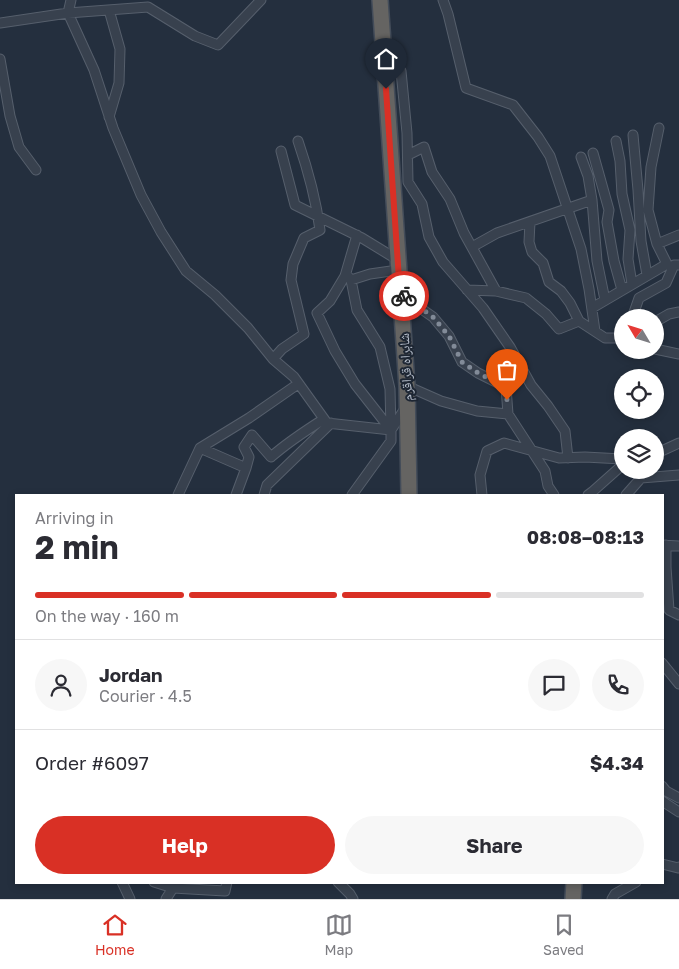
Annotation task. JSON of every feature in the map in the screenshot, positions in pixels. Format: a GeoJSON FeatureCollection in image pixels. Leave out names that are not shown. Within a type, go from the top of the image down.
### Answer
{"type":"FeatureCollection","features":[{"type":"Feature","properties":{"kind":"highway","name":"شاہراہ قراقرم"},"geometry":{"type":"LineString","coordinates":[[380,0],[407,386],[409,494]]}},
{"type":"Feature","properties":{"kind":"highway"},"geometry":{"type":"LineString","coordinates":[[573,899],[574,884]]}},
{"type":"Feature","properties":{"kind":"street"},"geometry":{"type":"LineString","coordinates":[[71,0],[68,13],[94,70],[113,128],[141,195],[161,232],[186,272],[215,295],[241,321],[273,359],[294,377],[327,421]]}},
{"type":"Feature","properties":{"kind":"street"},"geometry":{"type":"LineString","coordinates":[[0,23],[68,13],[148,7],[195,36],[218,45],[261,0]]}},
{"type":"Feature","properties":{"kind":"street"},"geometry":{"type":"LineString","coordinates":[[443,0],[466,88],[513,105],[550,156],[581,249],[595,331]]}},
{"type":"Feature","properties":{"kind":"street"},"geometry":{"type":"LineString","coordinates":[[109,10],[120,49],[119,83],[109,117]]}},
{"type":"Feature","properties":{"kind":"street"},"geometry":{"type":"LineString","coordinates":[[0,59],[10,116],[19,147],[36,170]]}},
{"type":"Feature","properties":{"kind":"street"},"geometry":{"type":"LineString","coordinates":[[385,71],[401,71],[407,133],[408,182],[422,204],[429,237],[443,262],[483,308],[510,347],[531,385],[565,432],[568,458]]}},
{"type":"Feature","properties":{"kind":"street"},"geometry":{"type":"LineString","coordinates":[[592,308],[667,264],[657,244],[648,210],[651,167],[660,128]]}},
{"type":"Feature","properties":{"kind":"street"},"geometry":{"type":"LineString","coordinates":[[633,135],[641,241],[647,275]]}},
{"type":"Feature","properties":{"kind":"street"},"geometry":{"type":"LineString","coordinates":[[273,359],[282,349],[304,334],[291,280],[293,264],[304,238],[320,230],[310,178],[298,141]]}},
{"type":"Feature","properties":{"kind":"street"},"geometry":{"type":"LineString","coordinates":[[616,141],[620,161],[622,194],[630,230],[628,259],[632,284]]}},
{"type":"Feature","properties":{"kind":"street"},"geometry":{"type":"LineString","coordinates":[[408,155],[424,147],[432,172],[450,199],[464,233],[496,291]]}},
{"type":"Feature","properties":{"kind":"street"},"geometry":{"type":"LineString","coordinates":[[281,151],[295,205],[357,235],[398,265]]}},
{"type":"Feature","properties":{"kind":"street"},"geometry":{"type":"LineString","coordinates":[[593,154],[609,210],[607,222],[614,261],[622,290]]}},
{"type":"Feature","properties":{"kind":"street"},"geometry":{"type":"LineString","coordinates":[[582,157],[588,176],[592,200],[597,262],[605,300]]}},
{"type":"Feature","properties":{"kind":"street"},"geometry":{"type":"LineString","coordinates":[[472,247],[498,233],[592,200]]}},
{"type":"Feature","properties":{"kind":"street"},"geometry":{"type":"LineString","coordinates":[[530,222],[529,242],[532,252],[543,263],[549,282],[561,291],[570,302],[580,321],[605,338],[614,338]]}},
{"type":"Feature","properties":{"kind":"street"},"geometry":{"type":"LineString","coordinates":[[357,235],[348,277],[330,301],[317,313],[335,351],[355,384],[391,430]]}},
{"type":"Feature","properties":{"kind":"street"},"geometry":{"type":"LineString","coordinates":[[657,244],[679,235]]}},
{"type":"Feature","properties":{"kind":"street"},"geometry":{"type":"LineString","coordinates":[[348,277],[370,274],[398,265]]}},
{"type":"Feature","properties":{"kind":"street"},"geometry":{"type":"LineString","coordinates":[[635,309],[639,298],[666,283],[674,265],[679,265]]}},
{"type":"Feature","properties":{"kind":"street"},"geometry":{"type":"LineString","coordinates":[[348,277],[357,310],[380,347],[390,389],[391,430],[391,441],[353,494]]}},
{"type":"Feature","properties":{"kind":"street"},"geometry":{"type":"LineString","coordinates":[[467,290],[496,291],[526,298],[546,314],[559,328],[580,321]]}},
{"type":"Feature","properties":{"kind":"street"},"geometry":{"type":"LineString","coordinates":[[400,294],[433,317],[449,336],[462,362],[478,373],[506,387],[508,414],[545,471],[548,486],[553,494]]}},
{"type":"Feature","properties":{"kind":"street"},"geometry":{"type":"LineString","coordinates":[[664,317],[679,312]]}},
{"type":"Feature","properties":{"kind":"street"},"geometry":{"type":"LineString","coordinates":[[664,351],[679,354]]}},
{"type":"Feature","properties":{"kind":"street"},"geometry":{"type":"LineString","coordinates":[[178,494],[200,448],[249,418],[298,384]]}},
{"type":"Feature","properties":{"kind":"street"},"geometry":{"type":"LineString","coordinates":[[407,386],[441,401],[478,411],[508,414]]}},
{"type":"Feature","properties":{"kind":"street"},"geometry":{"type":"LineString","coordinates":[[391,430],[408,405]]}},
{"type":"Feature","properties":{"kind":"street"},"geometry":{"type":"LineString","coordinates":[[236,494],[249,457],[244,447],[252,435],[271,457],[284,445],[327,421],[391,430]]}},
{"type":"Feature","properties":{"kind":"street"},"geometry":{"type":"LineString","coordinates":[[264,494],[267,485],[327,421]]}},
{"type":"Feature","properties":{"kind":"street"},"geometry":{"type":"LineString","coordinates":[[482,494],[480,475],[487,451],[504,443],[560,458],[614,459]]}},
{"type":"Feature","properties":{"kind":"street"},"geometry":{"type":"LineString","coordinates":[[664,450],[679,443]]}},
{"type":"Feature","properties":{"kind":"street"},"geometry":{"type":"LineString","coordinates":[[200,448],[246,468]]}},
{"type":"Feature","properties":{"kind":"street"},"geometry":{"type":"LineString","coordinates":[[589,494],[614,472]]}},
{"type":"Feature","properties":{"kind":"street"},"geometry":{"type":"LineString","coordinates":[[627,494],[641,478],[679,475]]}},
{"type":"Feature","properties":{"kind":"street"},"geometry":{"type":"LineString","coordinates":[[679,546],[664,545],[669,610],[679,615]]}},
{"type":"Feature","properties":{"kind":"street"},"geometry":{"type":"LineString","coordinates":[[664,665],[679,684]]}},
{"type":"Feature","properties":{"kind":"street"},"geometry":{"type":"LineString","coordinates":[[664,788],[679,798]]}},
{"type":"Feature","properties":{"kind":"street"},"geometry":{"type":"LineString","coordinates":[[664,802],[679,812]]}},
{"type":"Feature","properties":{"kind":"street"},"geometry":{"type":"LineString","coordinates":[[664,864],[679,867]]}},
{"type":"Feature","properties":{"kind":"street"},"geometry":{"type":"LineString","coordinates":[[123,884],[130,899]]}},
{"type":"Feature","properties":{"kind":"street"},"geometry":{"type":"LineString","coordinates":[[166,899],[173,885],[225,891],[227,884]]}},
{"type":"Feature","properties":{"kind":"street"},"geometry":{"type":"LineString","coordinates":[[340,884],[353,899]]}},
{"type":"Feature","properties":{"kind":"street"},"geometry":{"type":"LineString","coordinates":[[612,899],[615,894],[632,884]]}},
{"type":"Feature","properties":{"kind":"way so far"},"geometry":{"type":"LineString","coordinates":[[404,296],[433,317],[449,336],[462,362],[478,373],[506,387],[507,400]]}},
{"type":"Feature","properties":{"kind":"route"},"geometry":{"type":"LineString","coordinates":[[386,89],[400,294],[404,296]]}}]}
